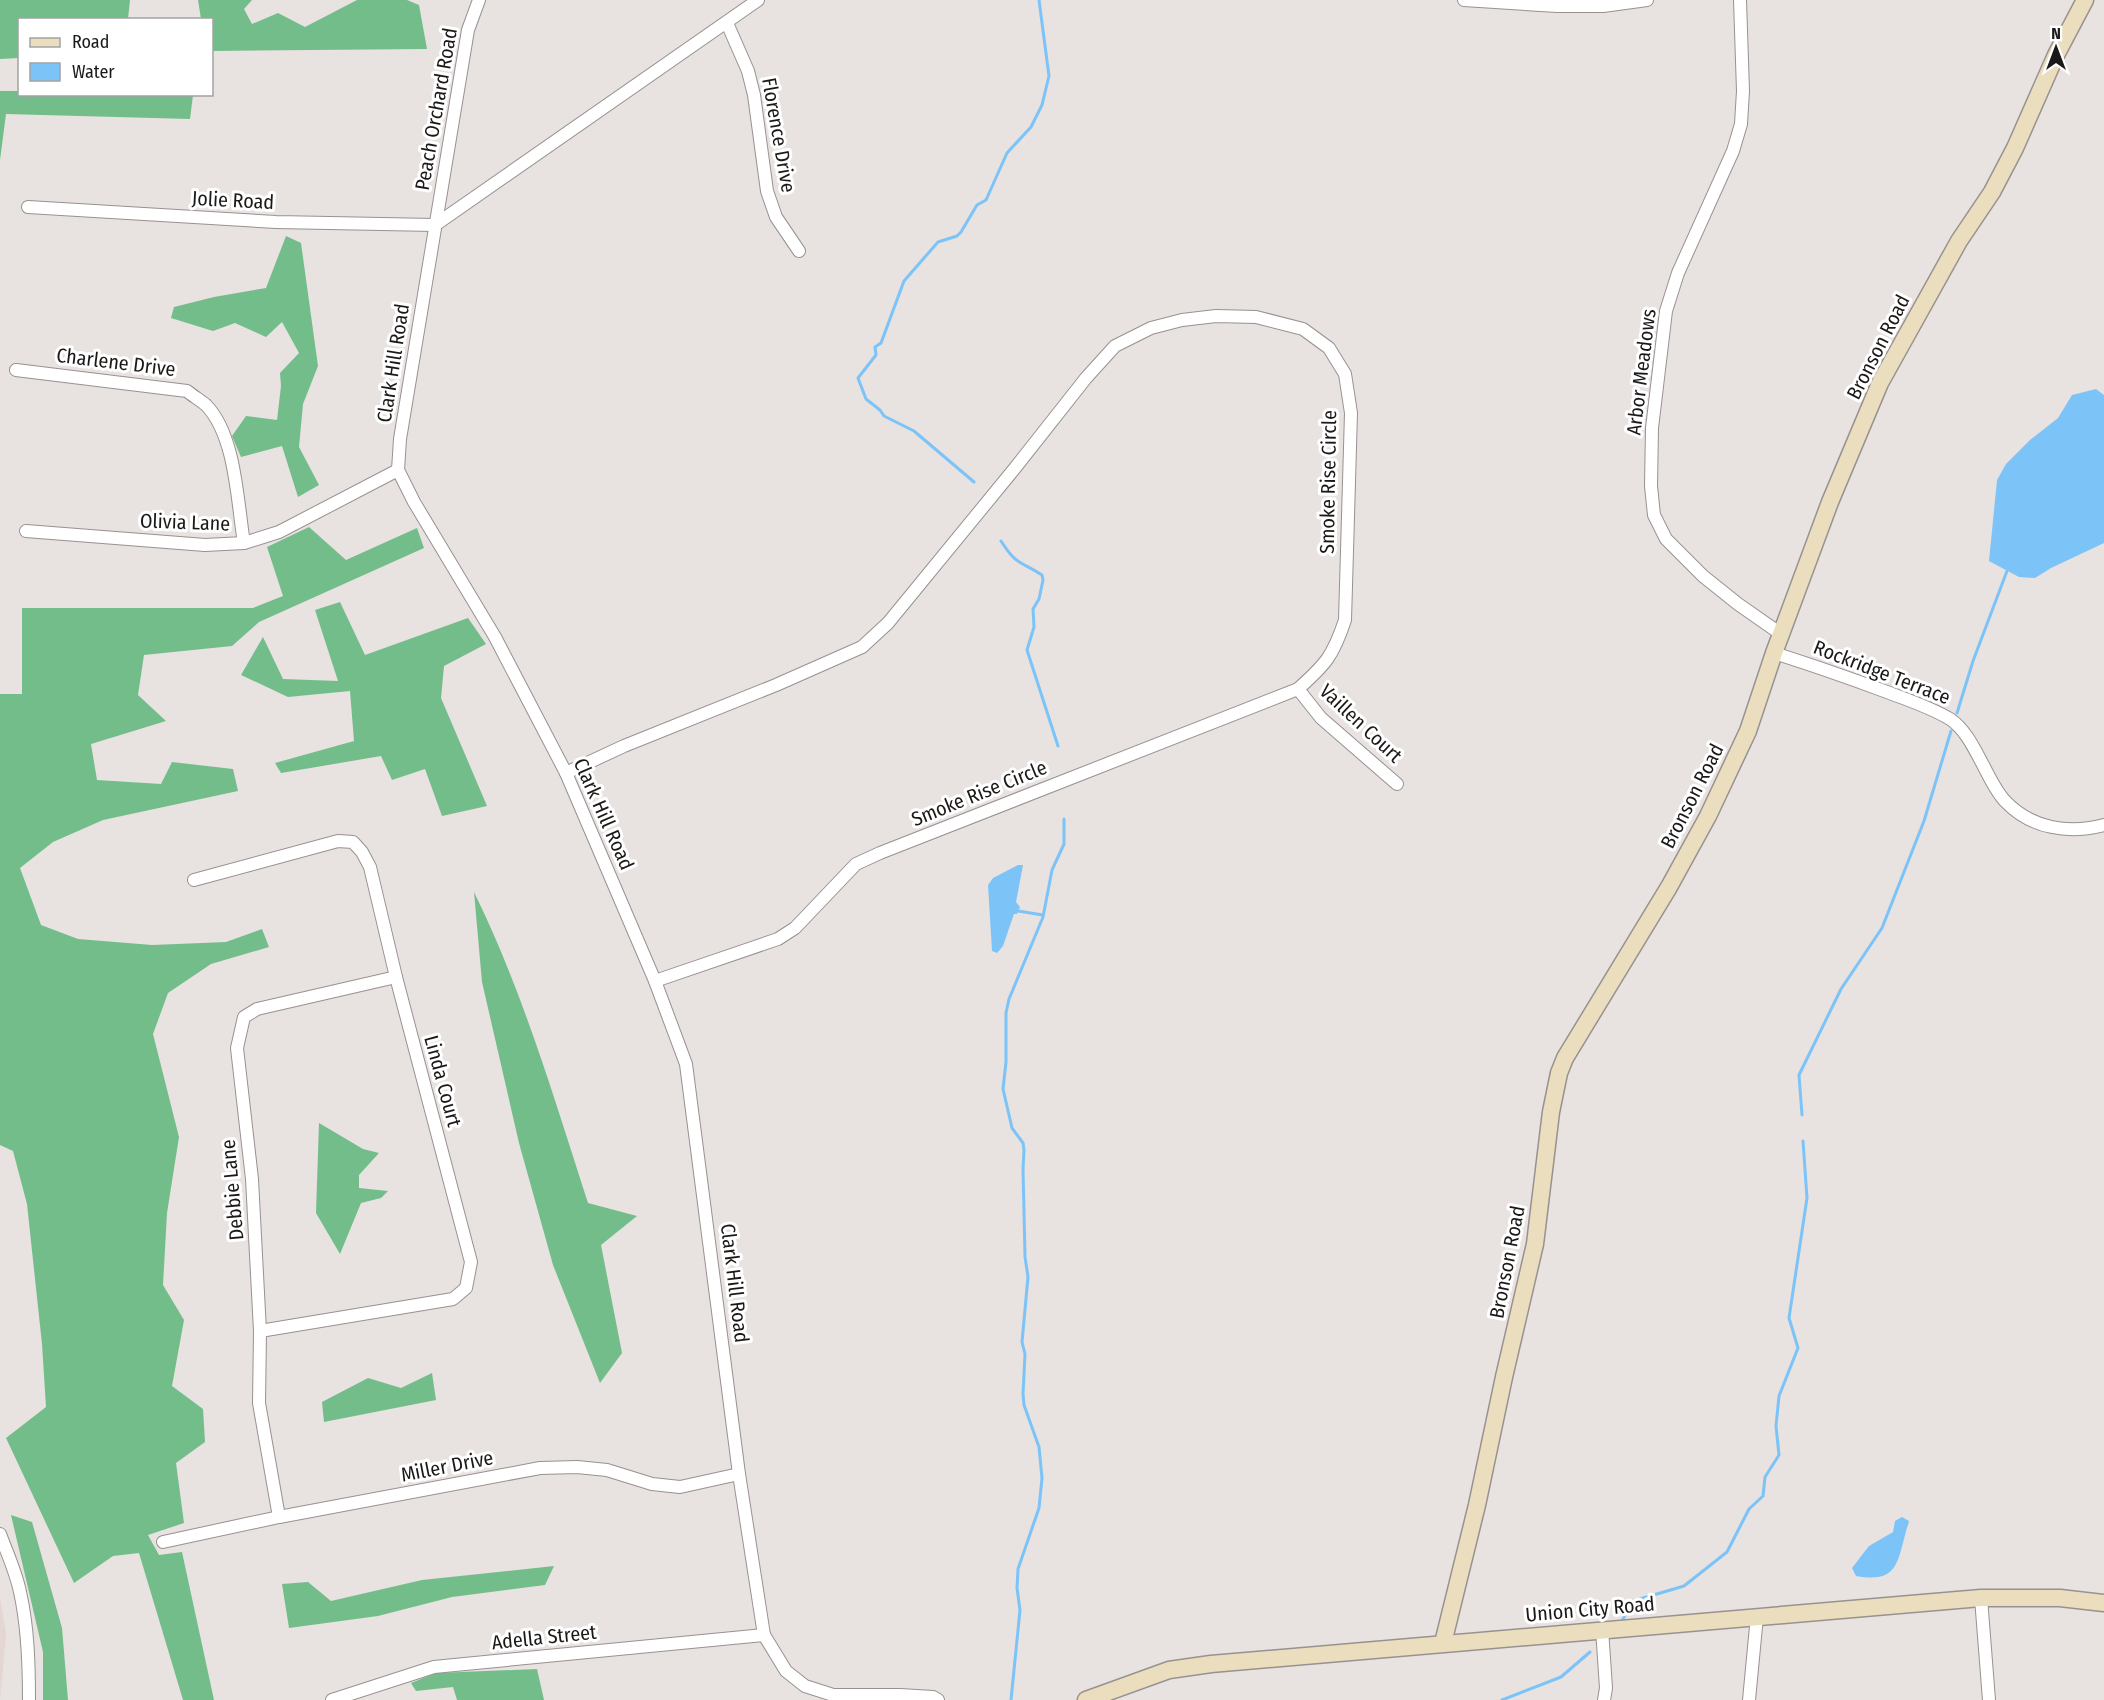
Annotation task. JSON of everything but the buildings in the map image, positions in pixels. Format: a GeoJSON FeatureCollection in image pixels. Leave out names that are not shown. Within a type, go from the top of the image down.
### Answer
{"type":"FeatureCollection","features":[{"type":"Feature","properties":{"kind":"street","name":"Peach Orchard Road"},"geometry":{"type":"LineString","coordinates":[[435,225],[468,30],[479,0]]}},
{"type":"Feature","properties":{"kind":"street"},"geometry":{"type":"LineString","coordinates":[[435,225],[758,0]]}},
{"type":"Feature","properties":{"kind":"street"},"geometry":{"type":"LineString","coordinates":[[1464,0],[1557,6],[1603,6],[1647,0]]}},
{"type":"Feature","properties":{"kind":"street","name":"Arbor Meadows"},"geometry":{"type":"LineString","coordinates":[[1740,0],[1743,91],[1740,124],[1733,151],[1678,273],[1666,311],[1652,428],[1651,486],[1654,515],[1666,539],[1703,576],[1781,634]]}},
{"type":"Feature","properties":{"kind":"street","name":"Bronson Road"},"geometry":{"type":"LineString","coordinates":[[1443,1643],[1477,1505],[1535,1244],[1551,1112],[1559,1073],[1565,1058],[1669,888],[1708,816],[1748,731],[1774,653],[1830,502],[1880,384],[1959,241],[1992,192],[2015,148],[2056,55],[2085,0]]}},
{"type":"Feature","properties":{"kind":"street","name":"Florence Drive"},"geometry":{"type":"LineString","coordinates":[[727,23],[748,71],[754,95],[767,191],[776,217],[799,251]]}},
{"type":"Feature","properties":{"kind":"street","name":"Jolie Road"},"geometry":{"type":"LineString","coordinates":[[28,207],[276,222],[435,225]]}},
{"type":"Feature","properties":{"kind":"street","name":"Clark Hill Road"},"geometry":{"type":"LineString","coordinates":[[435,225],[400,439],[399,470],[414,502],[495,637],[566,773],[655,981],[687,1064],[739,1474],[764,1635],[786,1671],[805,1686],[833,1695],[900,1695],[933,1697],[938,1700]]}},
{"type":"Feature","properties":{"kind":"street","name":"Smoke Rise Circle"},"geometry":{"type":"LineString","coordinates":[[566,773],[624,746],[776,685],[862,647],[888,623],[1086,378],[1115,346],[1150,328],[1182,320],[1216,316],[1256,317],[1303,329],[1329,348],[1344,374],[1352,413],[1344,620],[1338,641],[1325,665],[1298,689],[880,853],[856,864],[795,928],[778,939],[655,981]]}},
{"type":"Feature","properties":{"kind":"street","name":"Charlene Drive"},"geometry":{"type":"LineString","coordinates":[[16,370],[187,391],[206,405],[220,428],[230,457],[244,543]]}},
{"type":"Feature","properties":{"kind":"street","name":"Olivia Lane"},"geometry":{"type":"LineString","coordinates":[[26,531],[205,545],[244,543],[279,532],[399,470]]}},
{"type":"Feature","properties":{"kind":"street","name":"Rockridge Terrace"},"geometry":{"type":"LineString","coordinates":[[1774,653],[1927,707],[1953,721],[1971,742],[2005,802],[2026,818],[2050,827],[2068,830],[2104,825]]}},
{"type":"Feature","properties":{"kind":"street","name":"Vaillen Court"},"geometry":{"type":"LineString","coordinates":[[1298,689],[1321,718],[1397,784]]}},
{"type":"Feature","properties":{"kind":"street","name":"Linda Court"},"geometry":{"type":"LineString","coordinates":[[194,880],[338,841],[353,842],[363,852],[370,867],[396,977],[471,1262],[466,1288],[453,1299],[260,1331]]}},
{"type":"Feature","properties":{"kind":"street","name":"Debbie Lane"},"geometry":{"type":"LineString","coordinates":[[279,1517],[260,1403],[260,1331],[252,1179],[237,1048],[244,1017],[257,1009],[396,977]]}},
{"type":"Feature","properties":{"kind":"street","name":"Miller Drive"},"geometry":{"type":"LineString","coordinates":[[163,1542],[279,1517],[540,1468],[577,1467],[607,1470],[652,1484],[680,1487],[739,1474]]}},
{"type":"Feature","properties":{"kind":"street"},"geometry":{"type":"LineString","coordinates":[[0,1534],[20,1590],[27,1641],[29,1700]]}},
{"type":"Feature","properties":{"kind":"street"},"geometry":{"type":"LineString","coordinates":[[1981,1598],[1989,1700]]}},
{"type":"Feature","properties":{"kind":"street","name":"Union City Road"},"geometry":{"type":"LineString","coordinates":[[1086,1700],[1169,1670],[1190,1667],[1602,1629],[1981,1598],[2060,1598],[2104,1603]]}},
{"type":"Feature","properties":{"kind":"street"},"geometry":{"type":"LineString","coordinates":[[1749,1700],[1756,1617]]}},
{"type":"Feature","properties":{"kind":"street"},"geometry":{"type":"LineString","coordinates":[[1602,1629],[1606,1688],[1604,1700]]}},
{"type":"Feature","properties":{"kind":"street","name":"Adella Street"},"geometry":{"type":"LineString","coordinates":[[332,1700],[434,1667],[764,1635]]}},
{"type":"Feature","properties":{"kind":"shaded area"},"geometry":{"type":"Polygon","coordinates":[[[0,1597],[6,1634],[0,1700],[0,1597]]]}},
{"type":"Feature","properties":{"kind":"green space"},"geometry":{"type":"Polygon","coordinates":[[[0,0],[130,0],[128,18],[18,18],[18,58],[0,59],[0,0]]]}},
{"type":"Feature","properties":{"kind":"green space"},"geometry":{"type":"Polygon","coordinates":[[[198,0],[252,0],[244,9],[252,24],[278,13],[305,27],[357,0],[407,0],[419,5],[427,49],[213,51],[213,18],[201,18],[198,0]]]}},
{"type":"Feature","properties":{"kind":"green space"},"geometry":{"type":"Polygon","coordinates":[[[0,91],[18,91],[18,96],[193,96],[190,119],[6,114],[0,160],[0,91]]]}},
{"type":"Feature","properties":{"kind":"green space"},"geometry":{"type":"Polygon","coordinates":[[[286,236],[301,243],[318,366],[303,404],[299,447],[319,485],[298,497],[282,446],[241,457],[232,436],[246,416],[277,420],[281,386],[280,373],[299,353],[282,322],[266,337],[235,323],[213,331],[171,318],[174,307],[266,288],[286,236]]]}},
{"type":"Feature","properties":{"kind":"green space"},"geometry":{"type":"Polygon","coordinates":[[[309,527],[346,560],[417,528],[424,548],[259,622],[232,646],[144,655],[138,695],[166,721],[91,744],[97,780],[161,784],[172,762],[233,769],[238,791],[103,820],[53,842],[20,868],[41,925],[78,939],[152,945],[226,942],[262,929],[269,947],[211,964],[168,993],[153,1034],[179,1137],[167,1213],[163,1285],[184,1320],[172,1386],[203,1409],[205,1442],[176,1463],[184,1523],[148,1535],[159,1555],[182,1552],[214,1700],[183,1700],[139,1553],[113,1556],[74,1583],[6,1438],[46,1407],[42,1344],[27,1204],[13,1151],[0,1145],[0,694],[22,694],[22,608],[253,608],[283,596],[267,547],[309,527]]]}},
{"type":"Feature","properties":{"kind":"green space"},"geometry":{"type":"Polygon","coordinates":[[[340,602],[365,655],[468,618],[486,644],[444,666],[441,698],[487,806],[442,816],[425,769],[392,780],[381,756],[281,773],[275,763],[354,741],[350,691],[288,697],[241,675],[263,637],[283,679],[338,681],[315,610],[340,602]]]}},
{"type":"Feature","properties":{"kind":"green space"},"geometry":{"type":"Polygon","coordinates":[[[474,892],[523,1007],[588,1203],[637,1216],[601,1245],[622,1353],[600,1383],[553,1265],[519,1143],[482,982],[474,892]]]}},
{"type":"Feature","properties":{"kind":"green space"},"geometry":{"type":"Polygon","coordinates":[[[319,1123],[363,1149],[379,1153],[359,1175],[359,1188],[388,1191],[381,1198],[361,1203],[340,1254],[316,1213],[319,1123]]]}},
{"type":"Feature","properties":{"kind":"green space"},"geometry":{"type":"Polygon","coordinates":[[[432,1373],[436,1400],[324,1422],[322,1402],[368,1378],[401,1388],[432,1373]]]}},
{"type":"Feature","properties":{"kind":"green space"},"geometry":{"type":"Polygon","coordinates":[[[11,1515],[32,1522],[62,1628],[68,1700],[43,1700],[43,1652],[11,1515]]]}},
{"type":"Feature","properties":{"kind":"green space"},"geometry":{"type":"Polygon","coordinates":[[[554,1566],[545,1585],[452,1597],[378,1616],[289,1628],[282,1584],[308,1582],[331,1601],[422,1580],[554,1566]]]}},
{"type":"Feature","properties":{"kind":"green space"},"geometry":{"type":"Polygon","coordinates":[[[537,1669],[544,1700],[457,1700],[453,1687],[416,1691],[411,1683],[436,1673],[537,1669]]]}},
{"type":"Feature","properties":{"kind":"water"},"geometry":{"type":"Polygon","coordinates":[[[2096,389],[2104,395],[2104,543],[2035,578],[2019,577],[1989,561],[1997,480],[2006,464],[2030,440],[2058,418],[2072,395],[2096,389]]]}},
{"type":"Feature","properties":{"kind":"water"},"geometry":{"type":"Polygon","coordinates":[[[1018,865],[1023,865],[1016,902],[1020,907],[1017,914],[1014,914],[1003,946],[997,953],[992,951],[988,885],[993,878],[1018,865]]]}},
{"type":"Feature","properties":{"kind":"water"},"geometry":{"type":"Polygon","coordinates":[[[1902,1517],[1909,1521],[1892,1570],[1879,1577],[1856,1576],[1852,1568],[1869,1546],[1893,1532],[1895,1521],[1902,1517]]]}},
{"type":"Feature","properties":{"kind":"waterway"},"geometry":{"type":"LineString","coordinates":[[974,482],[914,431],[884,416],[866,399],[858,378],[876,355],[875,347],[881,343],[904,281],[938,242],[957,236],[961,232],[977,205],[986,200],[1007,153],[1031,127],[1042,105],[1049,76],[1039,0]]}},
{"type":"Feature","properties":{"kind":"waterway"},"geometry":{"type":"LineString","coordinates":[[1001,541],[1015,559],[1042,575],[1039,599],[1033,609],[1034,627],[1027,650],[1058,746]]}},
{"type":"Feature","properties":{"kind":"waterway"},"geometry":{"type":"LineString","coordinates":[[1957,713],[1973,661],[2007,571]]}},
{"type":"Feature","properties":{"kind":"waterway"},"geometry":{"type":"LineString","coordinates":[[1802,1115],[1799,1075],[1841,989],[1882,928],[1924,821],[1951,731]]}},
{"type":"Feature","properties":{"kind":"waterway"},"geometry":{"type":"LineString","coordinates":[[1011,1700],[1020,1610],[1017,1588],[1018,1569],[1039,1508],[1042,1478],[1039,1447],[1024,1405],[1023,1394],[1025,1354],[1022,1342],[1028,1277],[1025,1257],[1024,1150],[1023,1143],[1012,1128],[1003,1089],[1006,1062],[1006,1013],[1009,999],[1043,917],[1052,870],[1064,844],[1064,819]]}},
{"type":"Feature","properties":{"kind":"waterway"},"geometry":{"type":"LineString","coordinates":[[1018,911],[1043,915]]}},
{"type":"Feature","properties":{"kind":"waterway"},"geometry":{"type":"LineString","coordinates":[[1623,1619],[1633,1601],[1684,1586],[1727,1552],[1749,1509],[1763,1496],[1765,1477],[1779,1455],[1776,1426],[1779,1396],[1798,1348],[1789,1318],[1807,1198],[1803,1141]]}},
{"type":"Feature","properties":{"kind":"waterway"},"geometry":{"type":"LineString","coordinates":[[1502,1700],[1561,1677],[1590,1652]]}}]}
